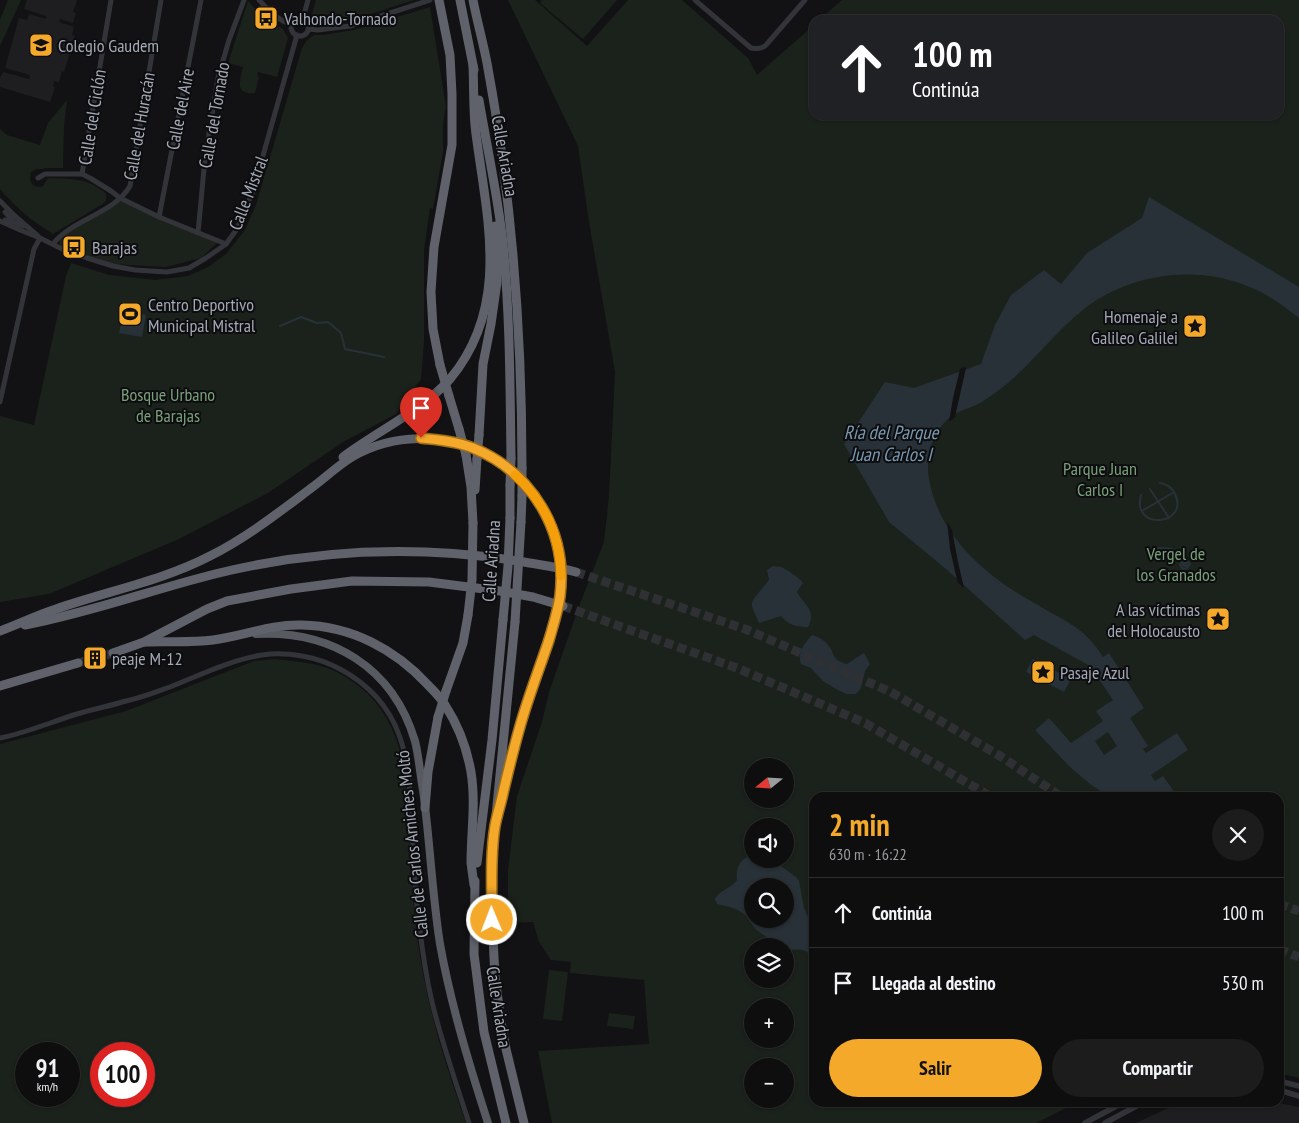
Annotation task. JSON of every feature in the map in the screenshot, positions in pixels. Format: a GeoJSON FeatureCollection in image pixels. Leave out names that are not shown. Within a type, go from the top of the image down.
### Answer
{"type":"FeatureCollection","features":[{"type":"Feature","properties":{"kind":"highway"},"geometry":{"type":"LineString","coordinates":[[439,0],[450,55],[452,144],[434,247],[431,292],[433,329],[440,365],[466,455],[471,487],[473,523]]}},
{"type":"Feature","properties":{"kind":"highway","name":"Calle Ariadna"},"geometry":{"type":"LineString","coordinates":[[460,0],[503,243],[510,360],[511,458],[508,566],[492,740],[474,885],[474,954],[484,1032],[506,1123]]}},
{"type":"Feature","properties":{"kind":"highway","name":"Calle Ariadna"},"geometry":{"type":"LineString","coordinates":[[473,0],[487,62],[510,222],[522,400],[521,522],[515,622],[495,826],[492,937],[495,976],[506,1049],[524,1123]]}},
{"type":"Feature","properties":{"kind":"highway"},"geometry":{"type":"LineString","coordinates":[[284,508],[324,472],[358,446],[429,399],[450,379],[475,340],[481,324],[488,293],[491,255],[476,131],[473,66]]}},
{"type":"Feature","properties":{"kind":"highway"},"geometry":{"type":"LineString","coordinates":[[425,808],[428,772],[438,718],[463,643],[472,580],[473,523],[484,364],[496,282],[497,250],[489,160]]}},
{"type":"Feature","properties":{"kind":"highway"},"geometry":{"type":"LineString","coordinates":[[1,630],[56,609],[167,574],[209,557],[249,534],[352,457],[377,446],[400,440],[421,438],[453,442],[472,447],[497,459],[533,492],[554,532],[561,571],[560,597],[556,616],[519,728],[495,826]]}},
{"type":"Feature","properties":{"kind":"highway"},"geometry":{"type":"LineString","coordinates":[[1,630],[59,619],[216,574],[260,564],[311,557],[374,551],[448,552],[504,558],[576,572]]}},
{"type":"Feature","properties":{"kind":"highway"},"geometry":{"type":"LineString","coordinates":[[113,653],[144,642],[207,609],[227,601],[291,588],[352,581],[436,582],[533,597],[563,606]]}},
{"type":"Feature","properties":{"kind":"highway"},"geometry":{"type":"LineString","coordinates":[[144,642],[211,640],[285,625],[303,625],[330,628],[362,637],[408,664],[446,706],[465,748],[471,771],[473,792],[471,863],[474,885]]}},
{"type":"Feature","properties":{"kind":"highway"},"geometry":{"type":"LineString","coordinates":[[242,634],[279,633],[308,637],[328,643],[362,662],[387,686],[400,706],[410,726],[417,752],[440,943],[447,980],[487,1123]]}},
{"type":"Feature","properties":{"kind":"highway"},"geometry":{"type":"LineString","coordinates":[[0,686],[78,662]]}},
{"type":"Feature","properties":{"kind":"street","name":"Calle del Ciclón"},"geometry":{"type":"LineString","coordinates":[[82,174],[111,0]]}},
{"type":"Feature","properties":{"kind":"street","name":"Calle del Huracán"},"geometry":{"type":"LineString","coordinates":[[53,244],[59,236],[110,206],[126,193],[130,186],[162,0]]}},
{"type":"Feature","properties":{"kind":"street","name":"Calle del Aire"},"geometry":{"type":"LineString","coordinates":[[159,217],[201,0]]}},
{"type":"Feature","properties":{"kind":"street","name":"Calle del Tornado"},"geometry":{"type":"LineString","coordinates":[[198,233],[205,158],[218,78],[229,40],[244,0]]}},
{"type":"Feature","properties":{"kind":"street"},"geometry":{"type":"LineString","coordinates":[[258,0],[278,18],[291,24]]}},
{"type":"Feature","properties":{"kind":"street"},"geometry":{"type":"LineString","coordinates":[[303,18],[308,0]]}},
{"type":"Feature","properties":{"kind":"street"},"geometry":{"type":"LineString","coordinates":[[308,29],[318,30],[350,26],[430,0]]}},
{"type":"Feature","properties":{"kind":"street"},"geometry":{"type":"LineString","coordinates":[[695,0],[751,48],[757,49],[766,45],[805,0]]}},
{"type":"Feature","properties":{"kind":"street"},"geometry":{"type":"LineString","coordinates":[[297,18],[303,18],[308,23],[308,29],[304,34],[298,35],[292,31],[291,24],[297,18]]}},
{"type":"Feature","properties":{"kind":"street","name":"Calle Mistral"},"geometry":{"type":"LineString","coordinates":[[40,238],[72,253],[113,266],[135,270],[167,272],[189,268],[226,244],[237,229],[252,190],[298,35]]}},
{"type":"Feature","properties":{"kind":"street"},"geometry":{"type":"LineString","coordinates":[[38,178],[45,174],[82,174],[104,186],[120,198],[159,217],[226,244]]}},
{"type":"Feature","properties":{"kind":"street"},"geometry":{"type":"LineString","coordinates":[[2,203],[5,212],[20,230]]}},
{"type":"Feature","properties":{"kind":"street"},"geometry":{"type":"LineString","coordinates":[[2,203],[40,238]]}},
{"type":"Feature","properties":{"kind":"street"},"geometry":{"type":"LineString","coordinates":[[0,219],[5,212]]}},
{"type":"Feature","properties":{"kind":"street"},"geometry":{"type":"LineString","coordinates":[[0,219],[29,228]]}},
{"type":"Feature","properties":{"kind":"street"},"geometry":{"type":"LineString","coordinates":[[0,219],[40,238]]}},
{"type":"Feature","properties":{"kind":"street"},"geometry":{"type":"LineString","coordinates":[[0,402],[34,249],[40,238]]}},
{"type":"Feature","properties":{"kind":"street","name":"Calle de Carlos Arniches Moltó"},"geometry":{"type":"LineString","coordinates":[[0,738],[78,713],[129,701],[226,665],[261,655],[294,655],[320,660],[337,667],[362,683],[391,717],[401,739],[406,758],[411,797],[418,920],[431,1000],[469,1123]]}},
{"type":"Feature","properties":{"kind":"street"},"geometry":{"type":"LineString","coordinates":[[1284,1082],[1299,1086]]}},
{"type":"Feature","properties":{"kind":"street"},"geometry":{"type":"LineString","coordinates":[[1284,1092],[1299,1096]]}},
{"type":"Feature","properties":{"kind":"street"},"geometry":{"type":"LineString","coordinates":[[1085,1123],[1115,1107]]}},
{"type":"Feature","properties":{"kind":"street"},"geometry":{"type":"LineString","coordinates":[[1105,1123],[1135,1107]]}},
{"type":"Feature","properties":{"kind":"shaded area","name":"Colegio Gaudem"},"geometry":{"type":"Polygon","coordinates":[[[27,0],[77,0],[73,12],[76,13],[73,23],[60,19],[59,22],[74,27],[72,35],[75,36],[64,72],[62,71],[59,82],[54,81],[53,86],[55,87],[50,102],[0,87],[0,78],[3,72],[29,79],[30,75],[5,68],[19,18],[27,20],[29,14],[46,19],[46,16],[24,9],[27,0]]]}},
{"type":"Feature","properties":{"kind":"shaded area"},"geometry":{"type":"Polygon","coordinates":[[[1284,1104],[1299,1107],[1299,1123],[1136,1123],[1170,1107],[1284,1107],[1284,1104]]]}},
{"type":"Feature","properties":{"kind":"green space"},"geometry":{"type":"Polygon","coordinates":[[[8,0],[21,0],[0,46],[0,20],[8,0]]]}},
{"type":"Feature","properties":{"kind":"green space"},"geometry":{"type":"Polygon","coordinates":[[[316,0],[414,0],[353,19],[317,24],[312,14],[316,0]]]}},
{"type":"Feature","properties":{"kind":"green space"},"geometry":{"type":"Polygon","coordinates":[[[508,0],[535,0],[587,46],[628,0],[682,0],[748,58],[757,75],[809,29],[809,120],[1284,120],[1284,15],[825,15],[842,0],[1299,0],[1299,1078],[1284,1074],[1284,792],[809,792],[809,1107],[1068,1107],[1036,1123],[552,1123],[538,1051],[649,1044],[644,980],[570,973],[571,962],[551,960],[539,942],[533,922],[508,923],[508,870],[517,796],[542,722],[549,692],[604,542],[609,496],[615,372],[578,146],[508,0]]]}},
{"type":"Feature","properties":{"kind":"green space"},"geometry":{"type":"Polygon","coordinates":[[[542,0],[617,0],[583,39],[540,3],[542,0]]]}},
{"type":"Feature","properties":{"kind":"green space"},"geometry":{"type":"Polygon","coordinates":[[[248,1],[267,21],[283,29],[288,38],[277,77],[258,72],[257,76],[259,77],[255,93],[244,92],[241,89],[240,82],[243,67],[228,63],[248,1]]]}},
{"type":"Feature","properties":{"kind":"green space","name":"Bosque Urbano de Barajas"},"geometry":{"type":"Polygon","coordinates":[[[430,7],[446,107],[443,124],[443,152],[433,209],[430,208],[424,250],[424,341],[421,379],[396,414],[343,442],[268,493],[179,539],[49,594],[0,602],[0,416],[34,425],[66,276],[71,263],[109,275],[155,280],[188,276],[208,267],[226,254],[245,230],[256,205],[302,48],[306,41],[314,35],[354,30],[430,7]]]}},
{"type":"Feature","properties":{"kind":"green space"},"geometry":{"type":"Polygon","coordinates":[[[67,100],[63,168],[36,169],[31,172],[31,182],[34,186],[39,187],[43,186],[48,178],[79,180],[99,188],[106,194],[106,201],[53,234],[25,214],[0,189],[0,129],[7,135],[40,145],[48,123],[67,100]]]}},
{"type":"Feature","properties":{"kind":"green space"},"geometry":{"type":"Polygon","coordinates":[[[120,198],[219,241],[201,258],[166,267],[112,264],[60,245],[59,239],[120,198]]]}},
{"type":"Feature","properties":{"kind":"green space"},"geometry":{"type":"Polygon","coordinates":[[[275,659],[301,662],[333,670],[354,682],[368,694],[381,710],[391,727],[403,764],[408,803],[414,914],[424,978],[440,1045],[466,1123],[0,1123],[0,744],[126,711],[254,661],[275,659]]]}},
{"type":"Feature","properties":{"kind":"green space"},"geometry":{"type":"Polygon","coordinates":[[[549,970],[568,972],[562,1021],[543,1019],[549,970]]]}},
{"type":"Feature","properties":{"kind":"green space"},"geometry":{"type":"Polygon","coordinates":[[[609,1013],[635,1016],[633,1029],[607,1026],[609,1013]]]}},
{"type":"Feature","properties":{"kind":"water","name":"Ría del Parque Juan Carlos I"},"geometry":{"type":"Polygon","coordinates":[[[1149,197],[1299,287],[1299,318],[1276,301],[1252,288],[1209,276],[1165,276],[1143,280],[1122,287],[1084,309],[998,391],[980,403],[956,413],[946,421],[936,435],[930,452],[928,470],[934,500],[954,537],[968,553],[1000,581],[1065,620],[1089,638],[1103,657],[1109,653],[1144,708],[1130,718],[1148,746],[1143,749],[1146,753],[1177,733],[1188,750],[1151,775],[1155,781],[1163,776],[1174,792],[1102,792],[1069,766],[1035,730],[1049,718],[1071,743],[1103,721],[1096,711],[1113,700],[1090,666],[1034,635],[1025,640],[946,569],[889,522],[844,444],[885,382],[914,388],[981,364],[995,325],[1011,295],[1044,270],[1061,284],[1087,253],[1142,218],[1149,197]],[[1108,732],[1095,741],[1104,755],[1117,746],[1108,732]]]}},
{"type":"Feature","properties":{"kind":"water"},"geometry":{"type":"Polygon","coordinates":[[[124,310],[146,315],[142,337],[119,333],[124,310]]]}},
{"type":"Feature","properties":{"kind":"water"},"geometry":{"type":"Polygon","coordinates":[[[773,566],[781,567],[796,576],[803,583],[797,592],[810,612],[811,616],[808,627],[793,625],[781,616],[759,623],[752,603],[769,580],[767,570],[773,566]]]}},
{"type":"Feature","properties":{"kind":"water"},"geometry":{"type":"Polygon","coordinates":[[[812,635],[825,642],[838,660],[847,664],[864,653],[870,664],[865,671],[861,688],[856,694],[846,694],[836,689],[823,681],[811,668],[801,664],[801,652],[812,635]]]}},
{"type":"Feature","properties":{"kind":"water"},"geometry":{"type":"Polygon","coordinates":[[[1033,659],[1071,679],[1064,692],[1026,672],[1033,659]]]}},
{"type":"Feature","properties":{"kind":"water"},"geometry":{"type":"Polygon","coordinates":[[[744,859],[744,868],[783,868],[799,881],[804,908],[809,919],[809,954],[803,950],[794,950],[794,938],[769,938],[755,928],[794,928],[794,878],[744,878],[744,914],[734,908],[717,904],[715,899],[717,896],[732,886],[737,880],[738,868],[744,859]]]}},
{"type":"Feature","properties":{"kind":"pier"},"geometry":{"type":"Polygon","coordinates":[[[966,368],[955,417],[949,422],[960,369],[966,368]]]}},
{"type":"Feature","properties":{"kind":"pier"},"geometry":{"type":"Polygon","coordinates":[[[947,521],[952,530],[964,588],[957,580],[950,549],[947,521]]]}},
{"type":"Feature","properties":{"kind":"waterway"},"geometry":{"type":"LineString","coordinates":[[280,326],[301,317],[317,323],[328,322],[341,333],[345,349],[384,357]]}},
{"type":"Feature","properties":{"kind":"waterway"},"geometry":{"type":"LineString","coordinates":[[1141,495],[1140,507],[1144,515],[1151,519],[1160,520],[1168,518],[1175,512],[1177,504],[1175,494],[1169,486],[1160,483]]}},
{"type":"Feature","properties":{"kind":"waterway"},"geometry":{"type":"LineString","coordinates":[[1150,489],[1169,518]]}},
{"type":"Feature","properties":{"kind":"waterway"},"geometry":{"type":"LineString","coordinates":[[1142,511],[1174,492]]}},
{"type":"Feature","properties":{"kind":"waterway"},"geometry":{"type":"LineString","coordinates":[[1153,549],[1172,549],[1190,564],[1187,568],[1183,569],[1180,565],[1184,560],[1187,566],[1183,565],[1183,563],[1185,564]]}},
{"type":"Feature","properties":{"kind":"tunnel"},"geometry":{"type":"LineString","coordinates":[[576,572],[745,629],[891,692],[1000,756],[1054,792]]}},
{"type":"Feature","properties":{"kind":"tunnel"},"geometry":{"type":"LineString","coordinates":[[563,606],[737,668],[865,723],[983,792]]}},
{"type":"Feature","properties":{"kind":"tunnel"},"geometry":{"type":"LineString","coordinates":[[78,663],[113,653]]}},
{"type":"Feature","properties":{"kind":"tunnel"},"geometry":{"type":"LineString","coordinates":[[1284,906],[1299,911]]}},
{"type":"Feature","properties":{"kind":"tunnel"},"geometry":{"type":"LineString","coordinates":[[1284,951],[1299,957]]}},
{"type":"Feature","properties":{"kind":"slow traffic"},"geometry":{"type":"LineString","coordinates":[[515,475],[533,492],[550,522],[558,546],[561,576]]}},
{"type":"Feature","properties":{"kind":"place","name":"Valhondo-Tornado"},"geometry":{"type":"Point","coordinates":[266,18]}},
{"type":"Feature","properties":{"kind":"place","name":"Colegio Gaudem"},"geometry":{"type":"Point","coordinates":[41,45]}},
{"type":"Feature","properties":{"kind":"place","name":"Barajas"},"geometry":{"type":"Point","coordinates":[74,247]}},
{"type":"Feature","properties":{"kind":"place","name":"Centro Deportivo Municipal Mistral"},"geometry":{"type":"Point","coordinates":[130,314]}},
{"type":"Feature","properties":{"kind":"place","name":"Homenaje a Galileo Galilei"},"geometry":{"type":"Point","coordinates":[1195,326]}},
{"type":"Feature","properties":{"kind":"place","name":"A las víctimas del Holocausto"},"geometry":{"type":"Point","coordinates":[1218,619]}},
{"type":"Feature","properties":{"kind":"place","name":"peaje M-12"},"geometry":{"type":"Point","coordinates":[95,658]}},
{"type":"Feature","properties":{"kind":"place","name":"Pasaje Azul"},"geometry":{"type":"Point","coordinates":[1043,672]}},
{"type":"Feature","properties":{"kind":"route"},"geometry":{"type":"LineString","coordinates":[[421,438],[453,442],[472,447],[497,459],[516,475],[533,492],[545,512],[554,532],[560,556],[561,583],[558,610],[519,728],[495,826],[492,858],[492,920]]}},
{"type":"Feature","properties":{"kind":"park label","name":"Parque Juan Carlos I"},"geometry":{"type":"Point","coordinates":[1100,478]}},
{"type":"Feature","properties":{"kind":"park label","name":"Vergel de los Granados"},"geometry":{"type":"Point","coordinates":[1176,563]}}]}
